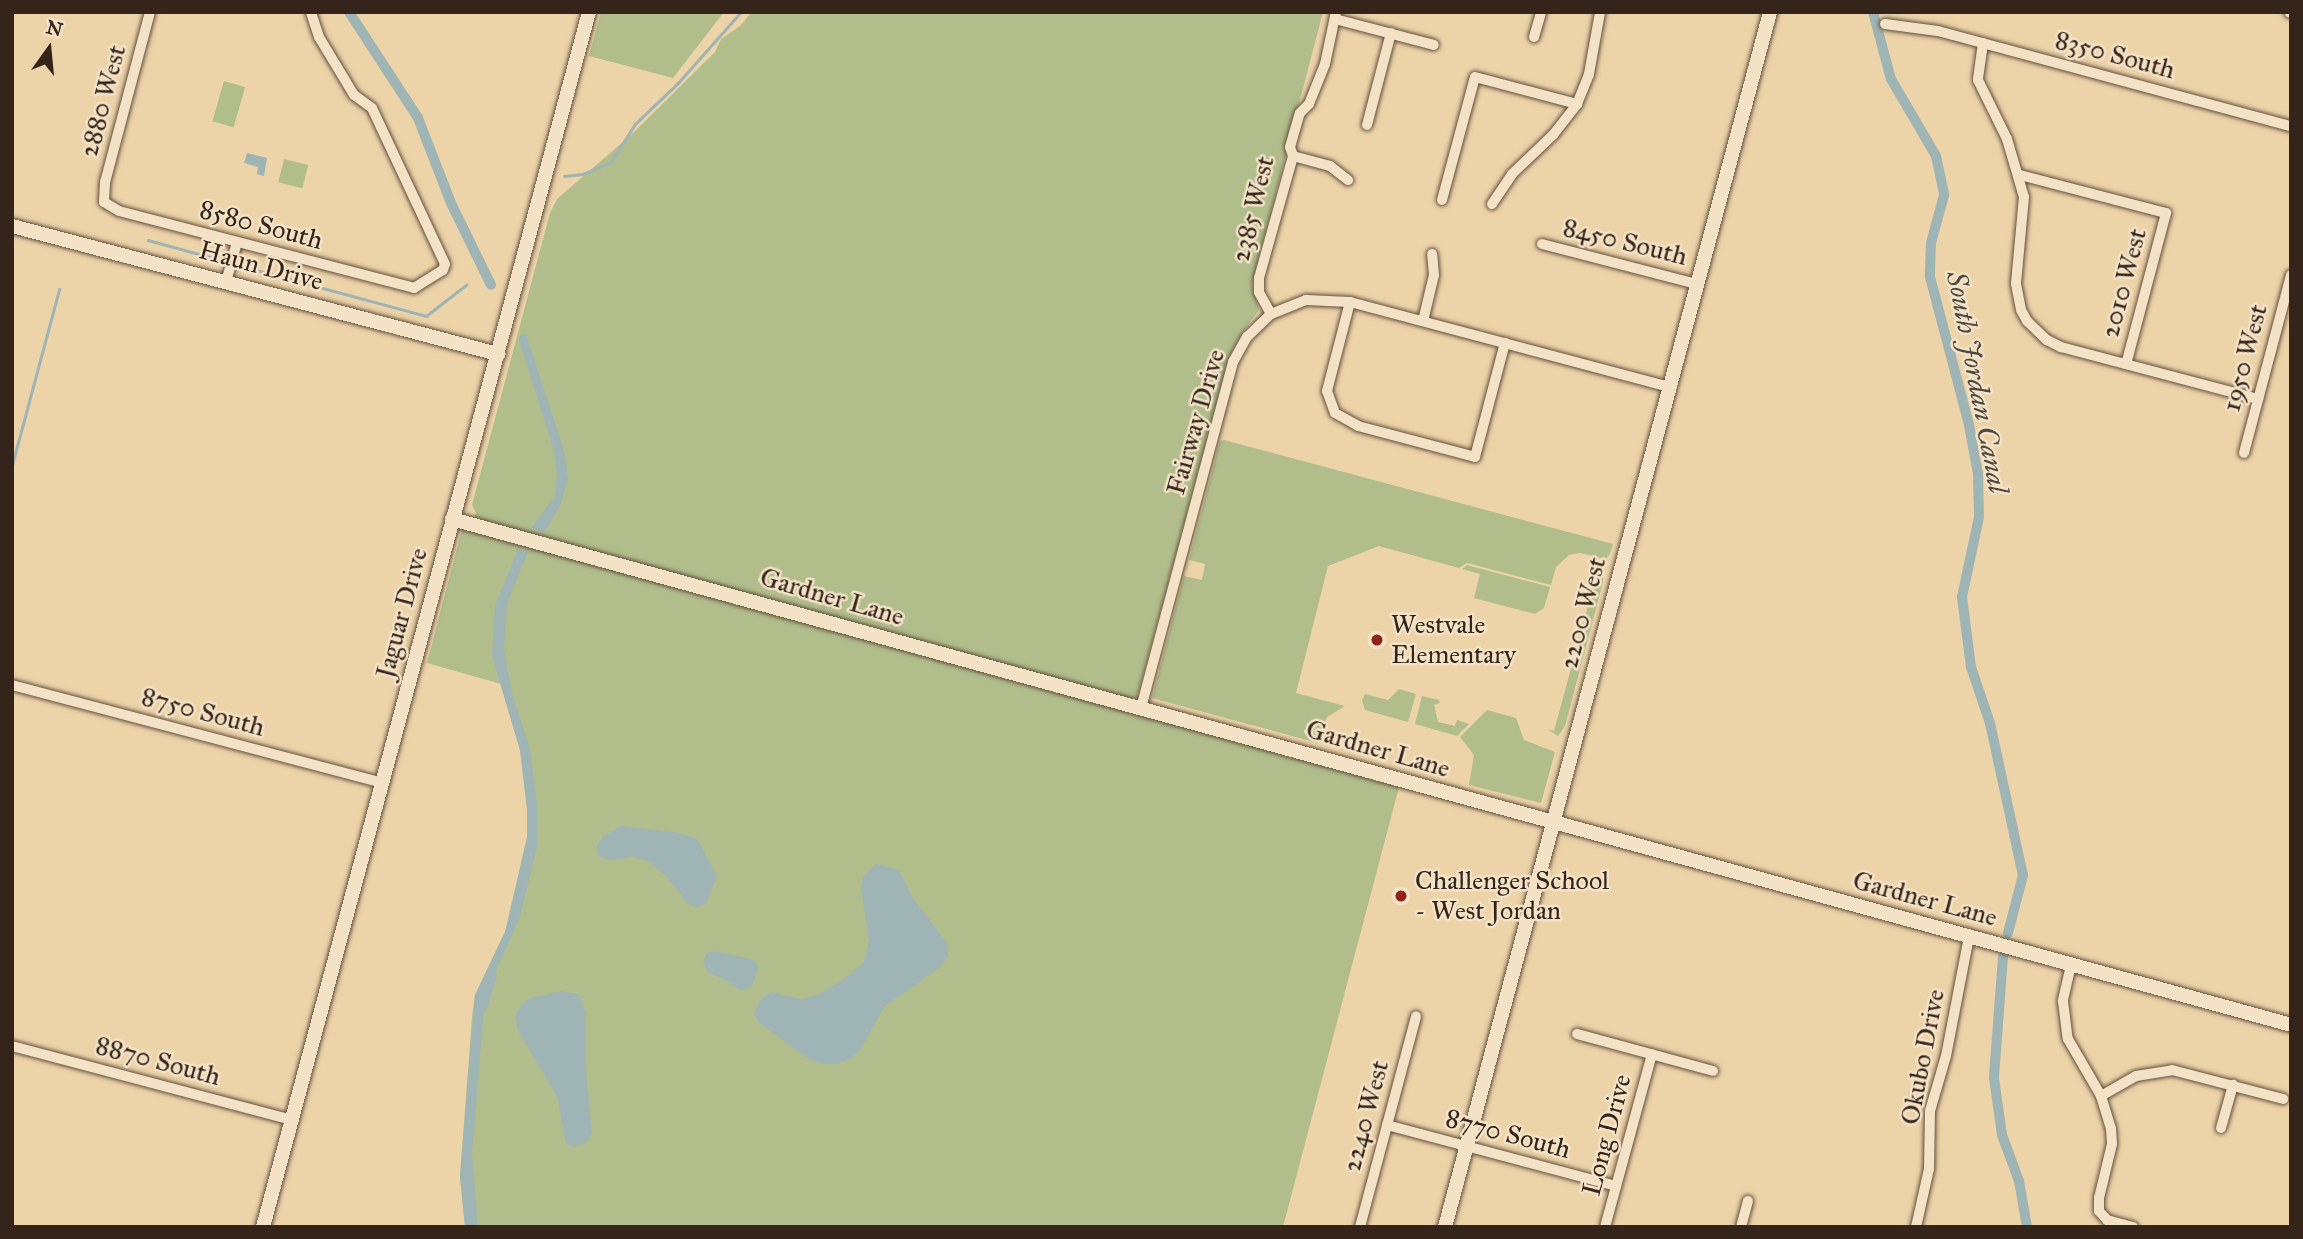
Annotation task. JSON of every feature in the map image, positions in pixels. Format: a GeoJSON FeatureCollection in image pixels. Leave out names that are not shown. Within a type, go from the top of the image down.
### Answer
{"type":"FeatureCollection","features":[{"type":"Feature","properties":{"kind":"street","name":"2880 West"},"geometry":{"type":"LineString","coordinates":[[104,202],[105,183],[150,12]]}},
{"type":"Feature","properties":{"kind":"street","name":"8580 South"},"geometry":{"type":"LineString","coordinates":[[104,202],[119,211],[407,287],[419,285],[443,270],[445,264],[372,108],[354,95],[319,37],[311,12]]}},
{"type":"Feature","properties":{"kind":"street","name":"Jaguar Drive"},"geometry":{"type":"LineString","coordinates":[[263,1227],[589,12]]}},
{"type":"Feature","properties":{"kind":"street"},"geometry":{"type":"LineString","coordinates":[[1534,37],[1541,12]]}},
{"type":"Feature","properties":{"kind":"street"},"geometry":{"type":"LineString","coordinates":[[1492,204],[1512,174],[1553,135],[1577,104],[1589,74],[1600,12]]}},
{"type":"Feature","properties":{"kind":"street","name":"2200 West"},"geometry":{"type":"LineString","coordinates":[[1445,1227],[1770,12]]}},
{"type":"Feature","properties":{"kind":"street"},"geometry":{"type":"LineString","coordinates":[[1335,15],[1434,45]]}},
{"type":"Feature","properties":{"kind":"street","name":"2385 West"},"geometry":{"type":"LineString","coordinates":[[1271,314],[1259,292],[1259,278],[1293,156],[1290,147],[1300,113],[1309,104],[1322,73],[1335,15]]}},
{"type":"Feature","properties":{"kind":"street","name":"8350 South"},"geometry":{"type":"LineString","coordinates":[[1885,24],[1938,31],[2291,125]]}},
{"type":"Feature","properties":{"kind":"street"},"geometry":{"type":"LineString","coordinates":[[1367,125],[1391,33]]}},
{"type":"Feature","properties":{"kind":"street"},"geometry":{"type":"LineString","coordinates":[[1983,43],[1979,80],[2004,131],[2020,175],[2024,210],[2016,284],[2021,310],[2027,321],[2048,340],[2061,347],[2258,399]]}},
{"type":"Feature","properties":{"kind":"street"},"geometry":{"type":"LineString","coordinates":[[1442,200],[1475,77],[1577,104]]}},
{"type":"Feature","properties":{"kind":"street"},"geometry":{"type":"LineString","coordinates":[[1293,156],[1330,166],[1348,180]]}},
{"type":"Feature","properties":{"kind":"street","name":"2010 West"},"geometry":{"type":"LineString","coordinates":[[2020,175],[2166,213],[2126,364]]}},
{"type":"Feature","properties":{"kind":"street","name":"Haun Drive"},"geometry":{"type":"LineString","coordinates":[[12,226],[498,354]]}},
{"type":"Feature","properties":{"kind":"street"},"geometry":{"type":"LineString","coordinates":[[226,282],[237,242]]}},
{"type":"Feature","properties":{"kind":"street","name":"8450 South"},"geometry":{"type":"LineString","coordinates":[[1542,244],[1697,284]]}},
{"type":"Feature","properties":{"kind":"street"},"geometry":{"type":"LineString","coordinates":[[1423,321],[1434,275],[1432,254]]}},
{"type":"Feature","properties":{"kind":"street","name":"1950 West"},"geometry":{"type":"LineString","coordinates":[[2244,453],[2291,275]]}},
{"type":"Feature","properties":{"kind":"street","name":"Fairway Drive"},"geometry":{"type":"LineString","coordinates":[[1141,708],[1233,362],[1247,337],[1271,314],[1306,300],[1350,302],[1669,387]]}},
{"type":"Feature","properties":{"kind":"street"},"geometry":{"type":"LineString","coordinates":[[1350,302],[1327,391],[1335,413],[1358,426],[1475,457],[1505,343]]}},
{"type":"Feature","properties":{"kind":"street","name":"Gardner Lane"},"geometry":{"type":"LineString","coordinates":[[452,519],[2291,1025]]}},
{"type":"Feature","properties":{"kind":"street","name":"8750 South"},"geometry":{"type":"LineString","coordinates":[[12,685],[382,783]]}},
{"type":"Feature","properties":{"kind":"street","name":"Okubo Drive"},"geometry":{"type":"LineString","coordinates":[[1916,1227],[1928,1177],[1930,1111],[1948,1044],[1969,936]]}},
{"type":"Feature","properties":{"kind":"street"},"geometry":{"type":"LineString","coordinates":[[2070,965],[2063,1001],[2063,1020],[2075,1054],[2101,1096],[2111,1129],[2108,1160],[2098,1204],[2102,1216],[2107,1220],[2133,1227]]}},
{"type":"Feature","properties":{"kind":"street","name":"2240 West"},"geometry":{"type":"LineString","coordinates":[[1360,1227],[1416,1016]]}},
{"type":"Feature","properties":{"kind":"street"},"geometry":{"type":"LineString","coordinates":[[1577,1034],[1713,1071]]}},
{"type":"Feature","properties":{"kind":"street","name":"8870 South"},"geometry":{"type":"LineString","coordinates":[[12,1046],[292,1120]]}},
{"type":"Feature","properties":{"kind":"street","name":"Long Drive"},"geometry":{"type":"LineString","coordinates":[[1605,1227],[1652,1054]]}},
{"type":"Feature","properties":{"kind":"street"},"geometry":{"type":"LineString","coordinates":[[2101,1096],[2136,1076],[2155,1071],[2190,1073],[2283,1099]]}},
{"type":"Feature","properties":{"kind":"street"},"geometry":{"type":"LineString","coordinates":[[2221,1128],[2233,1085]]}},
{"type":"Feature","properties":{"kind":"street","name":"8770 South"},"geometry":{"type":"LineString","coordinates":[[1387,1125],[1616,1186]]}},
{"type":"Feature","properties":{"kind":"street"},"geometry":{"type":"LineString","coordinates":[[1741,1227],[1748,1201]]}},
{"type":"Feature","properties":{"kind":"green space"},"geometry":{"type":"Polygon","coordinates":[[[601,12],[724,12],[673,78],[589,56],[601,12]]]}},
{"type":"Feature","properties":{"kind":"green space"},"geometry":{"type":"Polygon","coordinates":[[[752,12],[1323,12],[1252,285],[1259,310],[1229,357],[1137,698],[1133,697],[1129,707],[1399,787],[1283,1227],[465,1227],[460,1176],[475,995],[505,932],[527,838],[527,808],[520,750],[501,684],[427,663],[462,529],[470,531],[476,513],[472,505],[550,213],[557,199],[631,135],[715,52],[721,39],[740,26],[752,12]]]}},
{"type":"Feature","properties":{"kind":"green space"},"geometry":{"type":"Polygon","coordinates":[[[224,81],[245,87],[234,127],[212,121],[224,81]]]}},
{"type":"Feature","properties":{"kind":"green space"},"geometry":{"type":"Polygon","coordinates":[[[284,159],[308,165],[302,188],[278,182],[284,159]]]}},
{"type":"Feature","properties":{"kind":"green space"},"geometry":{"type":"Polygon","coordinates":[[[1220,441],[1613,544],[1606,559],[1580,553],[1569,555],[1556,567],[1551,585],[1467,563],[1459,568],[1379,546],[1328,566],[1296,693],[1345,706],[1327,717],[1318,743],[1152,698],[1184,576],[1202,580],[1205,564],[1189,560],[1220,441]]]}},
{"type":"Feature","properties":{"kind":"green space"},"geometry":{"type":"Polygon","coordinates":[[[1467,565],[1550,587],[1544,608],[1535,614],[1474,598],[1480,574],[1462,569],[1467,565]]]}},
{"type":"Feature","properties":{"kind":"green space"},"geometry":{"type":"Polygon","coordinates":[[[1593,571],[1603,574],[1603,582],[1565,726],[1558,736],[1547,729],[1554,731],[1594,584],[1588,578],[1593,571]]]}},
{"type":"Feature","properties":{"kind":"green space"},"geometry":{"type":"Polygon","coordinates":[[[1399,689],[1416,694],[1408,722],[1365,710],[1362,700],[1365,694],[1388,700],[1399,689]]]}},
{"type":"Feature","properties":{"kind":"green space"},"geometry":{"type":"Polygon","coordinates":[[[1422,696],[1439,700],[1440,703],[1434,705],[1438,722],[1455,726],[1457,720],[1469,724],[1457,736],[1415,724],[1422,696]]]}},
{"type":"Feature","properties":{"kind":"green space"},"geometry":{"type":"Polygon","coordinates":[[[1487,710],[1516,718],[1524,740],[1555,752],[1541,803],[1469,785],[1474,755],[1460,737],[1487,710]]]}},
{"type":"Feature","properties":{"kind":"shaded area"},"geometry":{"type":"Polygon","coordinates":[[[247,153],[267,158],[264,176],[257,174],[258,167],[244,163],[247,153]]]}},
{"type":"Feature","properties":{"kind":"shaded area"},"geometry":{"type":"Polygon","coordinates":[[[526,334],[565,454],[568,479],[560,506],[545,531],[531,528],[555,496],[557,475],[554,451],[519,340],[519,336],[526,334]]]}},
{"type":"Feature","properties":{"kind":"shaded area"},"geometry":{"type":"Polygon","coordinates":[[[518,549],[528,552],[507,603],[504,649],[512,693],[530,749],[537,804],[537,847],[520,917],[485,996],[472,1153],[478,1227],[465,1227],[460,1176],[475,995],[505,932],[527,837],[527,808],[520,750],[492,656],[495,606],[518,549]]]}},
{"type":"Feature","properties":{"kind":"shaded area"},"geometry":{"type":"Polygon","coordinates":[[[622,826],[681,833],[697,839],[717,876],[706,904],[696,907],[688,904],[668,878],[648,861],[632,857],[612,860],[599,857],[597,846],[603,836],[622,826]]]}},
{"type":"Feature","properties":{"kind":"shaded area"},"geometry":{"type":"Polygon","coordinates":[[[876,864],[899,870],[913,898],[948,944],[948,957],[940,967],[884,1007],[860,1050],[852,1058],[837,1064],[823,1064],[807,1058],[758,1022],[754,1013],[761,999],[770,992],[802,999],[819,994],[864,962],[869,940],[861,889],[863,876],[876,864]]]}},
{"type":"Feature","properties":{"kind":"shaded area"},"geometry":{"type":"Polygon","coordinates":[[[716,951],[754,960],[758,967],[752,986],[740,991],[728,981],[707,972],[703,960],[707,953],[716,951]]]}},
{"type":"Feature","properties":{"kind":"shaded area"},"geometry":{"type":"Polygon","coordinates":[[[562,991],[579,994],[586,1013],[586,1070],[592,1133],[587,1142],[574,1147],[566,1144],[557,1096],[517,1029],[516,1014],[522,1003],[531,998],[562,991]]]}},
{"type":"Feature","properties":{"kind":"waterway"},"geometry":{"type":"LineString","coordinates":[[349,12],[418,118],[451,203],[491,285]]}},
{"type":"Feature","properties":{"kind":"waterway"},"geometry":{"type":"LineString","coordinates":[[564,176],[583,174],[611,162],[635,124],[677,84],[741,12]]}},
{"type":"Feature","properties":{"kind":"waterway","name":"South Jordan Canal"},"geometry":{"type":"LineString","coordinates":[[1873,12],[1891,79],[1936,156],[1944,195],[1931,243],[1930,277],[1969,425],[1978,474],[1979,517],[1962,597],[1971,667],[1990,723],[2023,875],[2008,933]]}},
{"type":"Feature","properties":{"kind":"waterway"},"geometry":{"type":"LineString","coordinates":[[148,240],[214,258]]}},
{"type":"Feature","properties":{"kind":"waterway"},"geometry":{"type":"LineString","coordinates":[[245,267],[426,316],[466,285]]}},
{"type":"Feature","properties":{"kind":"waterway"},"geometry":{"type":"LineString","coordinates":[[12,465],[59,289]]}},
{"type":"Feature","properties":{"kind":"waterway","name":"South Jordan Canal"},"geometry":{"type":"LineString","coordinates":[[2003,957],[1994,1078],[2002,1135],[2019,1181],[2027,1227]]}},
{"type":"Feature","properties":{"kind":"waterway"},"geometry":{"type":"LineString","coordinates":[[482,1008],[492,975]]}},
{"type":"Feature","properties":{"kind":"place","name":"Westvale Elementary"},"geometry":{"type":"Point","coordinates":[1377,640]}},
{"type":"Feature","properties":{"kind":"place","name":"Challenger School - West Jordan"},"geometry":{"type":"Point","coordinates":[1401,896]}}]}
